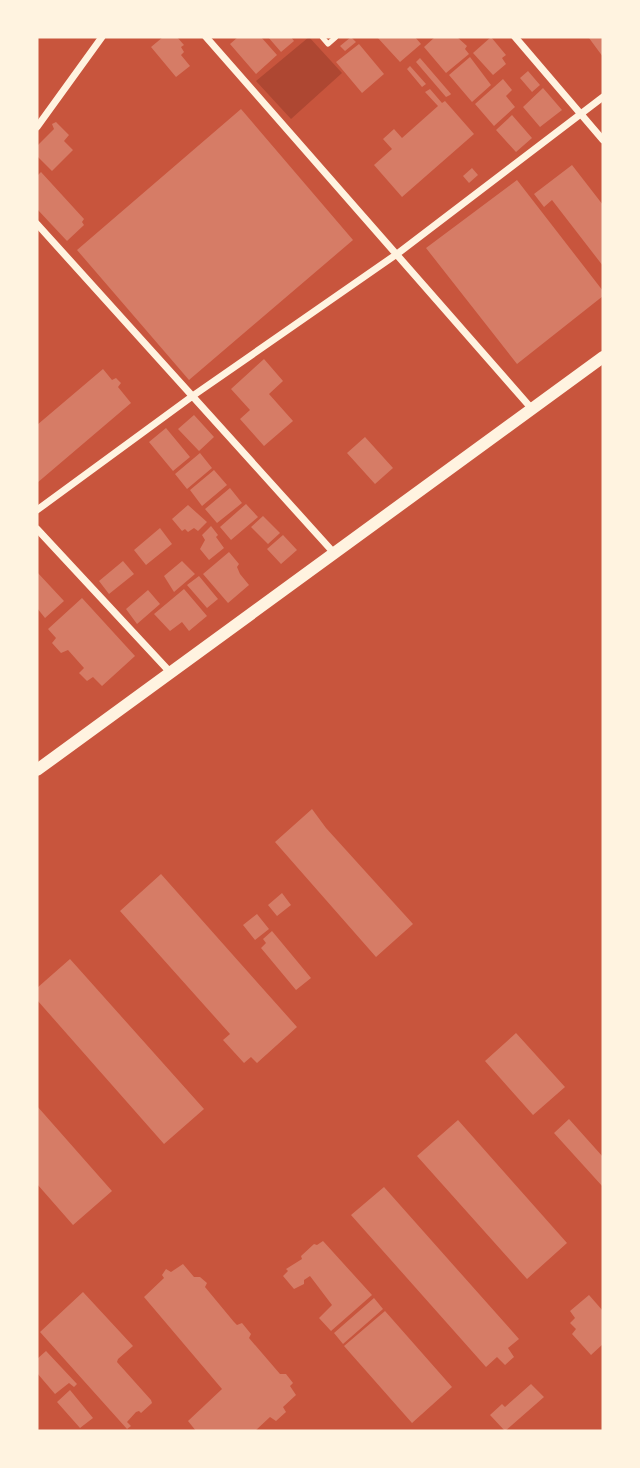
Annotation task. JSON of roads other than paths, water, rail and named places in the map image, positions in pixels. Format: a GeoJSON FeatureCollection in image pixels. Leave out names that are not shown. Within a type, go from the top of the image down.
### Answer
{"type":"FeatureCollection","features":[{"type":"Feature","properties":{"kind":"street"},"geometry":{"type":"LineString","coordinates":[[37,127],[102,37]]}},
{"type":"Feature","properties":{"kind":"street"},"geometry":{"type":"LineString","coordinates":[[206,37],[532,409]]}},
{"type":"Feature","properties":{"kind":"street"},"geometry":{"type":"LineString","coordinates":[[515,37],[603,140]]}},
{"type":"Feature","properties":{"kind":"street"},"geometry":{"type":"LineString","coordinates":[[37,510],[194,395],[397,254],[603,97]]}},
{"type":"Feature","properties":{"kind":"street"},"geometry":{"type":"LineString","coordinates":[[37,224],[334,553]]}},
{"type":"Feature","properties":{"kind":"street"},"geometry":{"type":"LineString","coordinates":[[37,770],[169,671],[603,357]]}},
{"type":"Feature","properties":{"kind":"street"},"geometry":{"type":"LineString","coordinates":[[37,529],[169,671]]}},
{"type":"Feature","properties":{"kind":"lane"},"geometry":{"type":"LineString","coordinates":[[322,37],[328,44],[336,37]]}}]}
